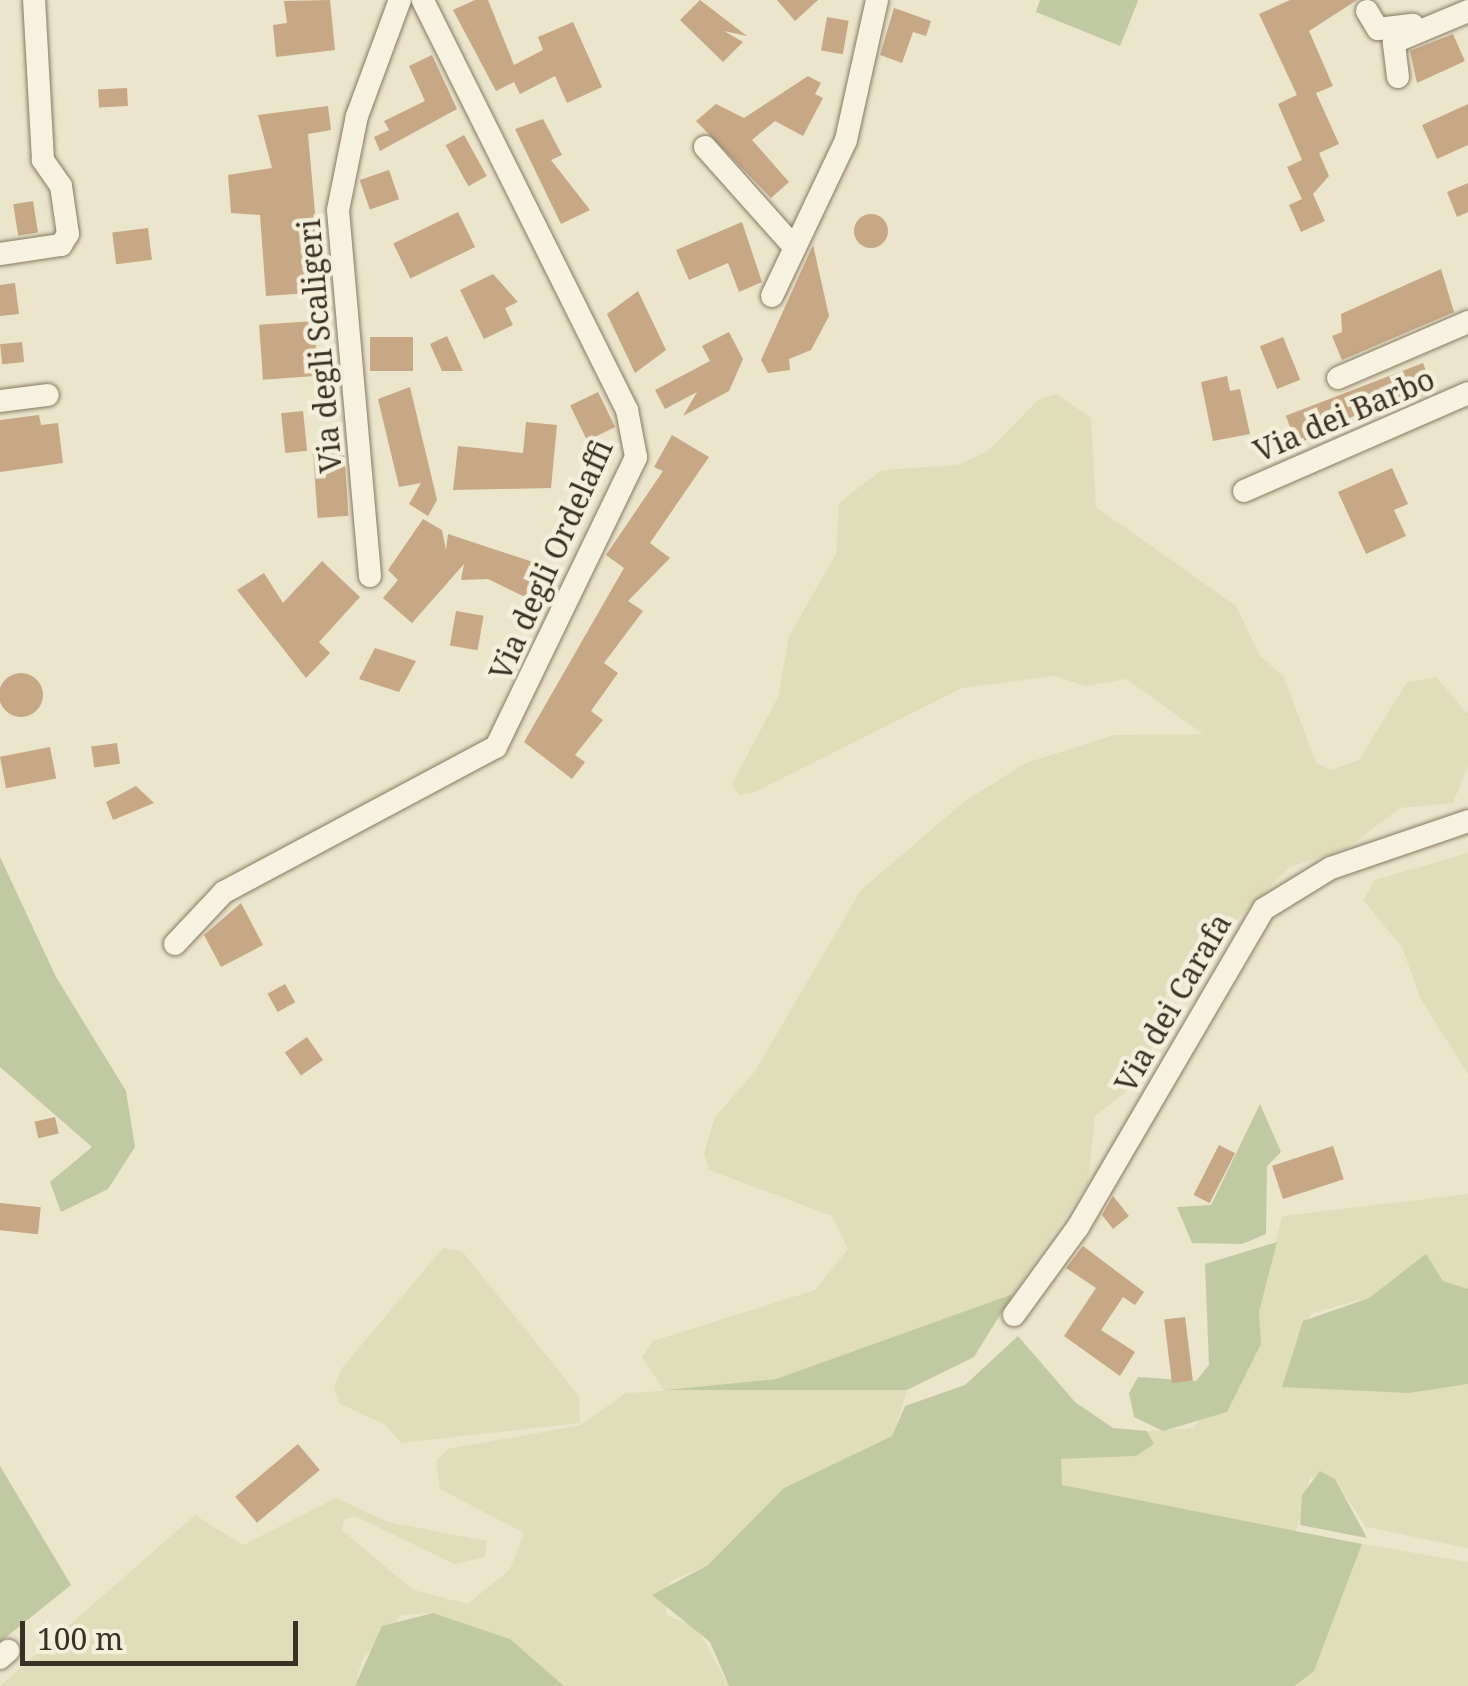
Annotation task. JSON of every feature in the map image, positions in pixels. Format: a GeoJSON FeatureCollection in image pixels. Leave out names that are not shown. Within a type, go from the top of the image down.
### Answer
{"type":"FeatureCollection","features":[{"type":"Feature","properties":{"kind":"street"},"geometry":{"type":"LineString","coordinates":[[0,254],[61,245],[62,192],[43,160],[34,0]]}},
{"type":"Feature","properties":{"kind":"street","name":"Via degli Scaligeri"},"geometry":{"type":"LineString","coordinates":[[370,576],[338,210],[357,116],[400,0]]}},
{"type":"Feature","properties":{"kind":"street","name":"Via degli Ordelaffi"},"geometry":{"type":"LineString","coordinates":[[175,944],[237,884],[496,748],[636,457],[627,410],[423,0]]}},
{"type":"Feature","properties":{"kind":"street"},"geometry":{"type":"LineString","coordinates":[[772,296],[846,140],[878,0]]}},
{"type":"Feature","properties":{"kind":"street"},"geometry":{"type":"LineString","coordinates":[[1367,11],[1378,29],[1393,32],[1465,0]]}},
{"type":"Feature","properties":{"kind":"street"},"geometry":{"type":"LineString","coordinates":[[1398,77],[1394,42],[1468,12]]}},
{"type":"Feature","properties":{"kind":"street"},"geometry":{"type":"LineString","coordinates":[[705,147],[795,248]]}},
{"type":"Feature","properties":{"kind":"street"},"geometry":{"type":"LineString","coordinates":[[1338,378],[1468,322]]}},
{"type":"Feature","properties":{"kind":"street","name":"Via dei Barbo"},"geometry":{"type":"LineString","coordinates":[[1244,491],[1468,394]]}},
{"type":"Feature","properties":{"kind":"street"},"geometry":{"type":"LineString","coordinates":[[0,401],[48,395]]}},
{"type":"Feature","properties":{"kind":"street","name":"Via dei Carafa"},"geometry":{"type":"LineString","coordinates":[[1014,1315],[1095,1199],[1264,909],[1331,868],[1468,822]]}},
{"type":"Feature","properties":{"kind":"shaded area"},"geometry":{"type":"Polygon","coordinates":[[[1057,394],[1091,418],[1096,507],[1236,606],[1260,656],[1284,677],[1316,763],[1331,770],[1359,760],[1407,682],[1436,677],[1468,714],[1468,766],[1453,803],[1400,808],[1347,848],[1290,867],[1168,987],[1145,1076],[1095,1116],[1088,1183],[1013,1294],[776,1379],[680,1389],[907,1390],[893,1436],[784,1488],[708,1565],[669,1582],[666,1615],[696,1626],[729,1686],[564,1686],[510,1639],[433,1613],[402,1615],[362,1660],[355,1686],[0,1686],[195,1515],[243,1545],[336,1498],[388,1522],[487,1541],[485,1557],[454,1564],[355,1516],[344,1520],[342,1530],[413,1590],[468,1604],[510,1569],[524,1533],[440,1489],[436,1461],[448,1449],[581,1425],[626,1393],[664,1391],[642,1357],[653,1341],[815,1290],[848,1249],[832,1216],[709,1170],[704,1153],[715,1117],[755,1071],[861,890],[965,801],[1026,763],[1114,735],[1203,734],[1126,679],[1086,686],[1054,676],[962,688],[755,792],[739,795],[732,784],[778,697],[789,636],[836,554],[839,503],[882,470],[958,465],[988,451],[1039,399],[1057,394]]]}},
{"type":"Feature","properties":{"kind":"shaded area"},"geometry":{"type":"Polygon","coordinates":[[[1468,853],[1468,1074],[1420,998],[1402,947],[1363,900],[1375,880],[1468,853]]]}},
{"type":"Feature","properties":{"kind":"shaded area"},"geometry":{"type":"Polygon","coordinates":[[[1468,1194],[1468,1289],[1443,1281],[1426,1255],[1369,1298],[1312,1313],[1295,1342],[1409,1393],[1468,1384],[1468,1548],[1366,1527],[1335,1480],[1310,1477],[1296,1532],[1062,1485],[1061,1459],[1136,1456],[1154,1444],[1147,1431],[1193,1428],[1261,1344],[1259,1312],[1282,1216],[1468,1194]]]}},
{"type":"Feature","properties":{"kind":"shaded area"},"geometry":{"type":"Polygon","coordinates":[[[443,1248],[462,1251],[579,1396],[580,1423],[401,1443],[384,1424],[340,1404],[334,1387],[342,1368],[443,1248]]]}},
{"type":"Feature","properties":{"kind":"shaded area"},"geometry":{"type":"Polygon","coordinates":[[[1362,1544],[1468,1562],[1468,1686],[1295,1686],[1314,1671],[1362,1544]]]}},
{"type":"Feature","properties":{"kind":"green space"},"geometry":{"type":"Polygon","coordinates":[[[1040,0],[1138,1],[1120,46],[1036,12],[1040,0]]]}},
{"type":"Feature","properties":{"kind":"green space"},"geometry":{"type":"Polygon","coordinates":[[[0,857],[56,977],[126,1091],[135,1147],[108,1189],[61,1212],[50,1182],[92,1147],[0,1067],[0,857]]]}},
{"type":"Feature","properties":{"kind":"green space"},"geometry":{"type":"Polygon","coordinates":[[[1260,1104],[1281,1152],[1267,1166],[1266,1234],[1242,1244],[1192,1243],[1177,1207],[1211,1205],[1260,1104]]]}},
{"type":"Feature","properties":{"kind":"green space"},"geometry":{"type":"Polygon","coordinates":[[[1277,1242],[1259,1312],[1261,1344],[1227,1412],[1163,1431],[1134,1417],[1129,1393],[1138,1377],[1196,1381],[1209,1365],[1205,1264],[1277,1242]]]}},
{"type":"Feature","properties":{"kind":"green space"},"geometry":{"type":"Polygon","coordinates":[[[1426,1254],[1443,1281],[1468,1289],[1468,1384],[1409,1393],[1282,1387],[1303,1321],[1369,1298],[1426,1254]]]}},
{"type":"Feature","properties":{"kind":"green space"},"geometry":{"type":"Polygon","coordinates":[[[1013,1294],[974,1357],[907,1390],[665,1390],[776,1379],[1013,1294]]]}},
{"type":"Feature","properties":{"kind":"green space"},"geometry":{"type":"Polygon","coordinates":[[[1018,1336],[1075,1402],[1113,1428],[1147,1431],[1154,1444],[1136,1456],[1061,1459],[1062,1485],[1362,1544],[1314,1671],[1295,1686],[729,1686],[710,1642],[652,1595],[708,1565],[784,1488],[892,1436],[905,1406],[965,1385],[1018,1336]]]}},
{"type":"Feature","properties":{"kind":"green space"},"geometry":{"type":"Polygon","coordinates":[[[0,1466],[71,1585],[0,1642],[0,1466]]]}},
{"type":"Feature","properties":{"kind":"green space"},"geometry":{"type":"Polygon","coordinates":[[[1320,1471],[1335,1479],[1367,1538],[1300,1525],[1302,1495],[1320,1471]]]}},
{"type":"Feature","properties":{"kind":"green space"},"geometry":{"type":"Polygon","coordinates":[[[433,1613],[510,1639],[564,1686],[355,1686],[382,1626],[433,1613]]]}},
{"type":"Feature","properties":{"kind":"building"},"geometry":{"type":"Polygon","coordinates":[[[330,0],[335,50],[276,57],[273,25],[287,23],[284,1],[330,0]]]}},
{"type":"Feature","properties":{"kind":"building"},"geometry":{"type":"Polygon","coordinates":[[[475,0],[488,0],[514,65],[543,50],[538,37],[573,22],[602,87],[567,103],[555,76],[520,94],[514,82],[496,91],[453,10],[475,0]]]}},
{"type":"Feature","properties":{"kind":"building"},"geometry":{"type":"Polygon","coordinates":[[[700,0],[747,36],[724,31],[743,42],[723,62],[680,20],[700,0]]]}},
{"type":"Feature","properties":{"kind":"building"},"geometry":{"type":"Polygon","coordinates":[[[777,0],[818,0],[795,21],[777,0]]]}},
{"type":"Feature","properties":{"kind":"building"},"geometry":{"type":"Polygon","coordinates":[[[1290,0],[1357,0],[1309,31],[1333,86],[1316,93],[1339,144],[1319,153],[1329,176],[1313,194],[1325,221],[1301,232],[1289,205],[1302,199],[1287,167],[1302,160],[1278,104],[1297,95],[1259,14],[1290,0]]]}},
{"type":"Feature","properties":{"kind":"building"},"geometry":{"type":"Polygon","coordinates":[[[894,8],[931,21],[926,36],[913,32],[902,63],[880,55],[894,8]]]}},
{"type":"Feature","properties":{"kind":"building"},"geometry":{"type":"Polygon","coordinates":[[[827,17],[849,21],[843,54],[821,50],[827,17]]]}},
{"type":"Feature","properties":{"kind":"building"},"geometry":{"type":"Polygon","coordinates":[[[1453,34],[1465,61],[1417,83],[1410,51],[1453,34]]]}},
{"type":"Feature","properties":{"kind":"building"},"geometry":{"type":"Polygon","coordinates":[[[432,55],[457,109],[380,151],[374,137],[389,130],[384,121],[425,101],[409,66],[432,55]]]}},
{"type":"Feature","properties":{"kind":"building"},"geometry":{"type":"Polygon","coordinates":[[[808,76],[821,83],[815,94],[823,98],[803,136],[775,121],[752,140],[789,182],[771,198],[696,121],[716,104],[744,118],[808,76]]]}},
{"type":"Feature","properties":{"kind":"building"},"geometry":{"type":"Polygon","coordinates":[[[127,88],[128,106],[99,107],[98,90],[127,88]]]}},
{"type":"Feature","properties":{"kind":"building"},"geometry":{"type":"Polygon","coordinates":[[[1468,104],[1468,145],[1437,159],[1422,125],[1468,104]]]}},
{"type":"Feature","properties":{"kind":"building"},"geometry":{"type":"Polygon","coordinates":[[[328,106],[331,130],[308,134],[322,292],[266,296],[260,215],[231,213],[228,175],[272,168],[258,115],[328,106]]]}},
{"type":"Feature","properties":{"kind":"building"},"geometry":{"type":"Polygon","coordinates":[[[543,119],[562,155],[551,160],[590,210],[561,224],[515,129],[543,119]]]}},
{"type":"Feature","properties":{"kind":"building"},"geometry":{"type":"Polygon","coordinates":[[[464,135],[487,176],[468,186],[446,145],[464,135]]]}},
{"type":"Feature","properties":{"kind":"building"},"geometry":{"type":"Polygon","coordinates":[[[389,170],[399,199],[370,209],[360,180],[389,170]]]}},
{"type":"Feature","properties":{"kind":"building"},"geometry":{"type":"Polygon","coordinates":[[[1468,183],[1468,212],[1457,217],[1447,192],[1468,183]]]}},
{"type":"Feature","properties":{"kind":"building"},"geometry":{"type":"Polygon","coordinates":[[[33,201],[38,233],[18,236],[13,204],[33,201]]]}},
{"type":"Feature","properties":{"kind":"building"},"geometry":{"type":"Polygon","coordinates":[[[458,212],[475,247],[410,279],[393,244],[458,212]]]}},
{"type":"Feature","properties":{"kind":"building"},"geometry":{"type":"Polygon","coordinates":[[[871,214],[883,219],[888,231],[883,243],[871,248],[859,243],[854,231],[859,219],[871,214]]]}},
{"type":"Feature","properties":{"kind":"building"},"geometry":{"type":"Polygon","coordinates":[[[742,222],[762,282],[739,292],[728,263],[689,280],[676,250],[742,222]]]}},
{"type":"Feature","properties":{"kind":"building"},"geometry":{"type":"Polygon","coordinates":[[[148,228],[152,260],[116,264],[112,232],[148,228]]]}},
{"type":"Feature","properties":{"kind":"building"},"geometry":{"type":"Polygon","coordinates":[[[813,245],[829,316],[811,350],[789,359],[790,370],[768,373],[761,360],[813,245]]]}},
{"type":"Feature","properties":{"kind":"building"},"geometry":{"type":"Polygon","coordinates":[[[1441,269],[1454,312],[1342,360],[1332,336],[1342,332],[1341,314],[1441,269]]]}},
{"type":"Feature","properties":{"kind":"building"},"geometry":{"type":"Polygon","coordinates":[[[493,274],[518,302],[505,308],[513,325],[484,339],[460,290],[493,274]]]}},
{"type":"Feature","properties":{"kind":"building"},"geometry":{"type":"Polygon","coordinates":[[[15,283],[19,314],[0,316],[0,285],[15,283]]]}},
{"type":"Feature","properties":{"kind":"building"},"geometry":{"type":"Polygon","coordinates":[[[638,291],[666,350],[635,373],[607,314],[638,291]]]}},
{"type":"Feature","properties":{"kind":"building"},"geometry":{"type":"Polygon","coordinates":[[[314,321],[318,376],[263,380],[259,325],[314,321]]]}},
{"type":"Feature","properties":{"kind":"building"},"geometry":{"type":"Polygon","coordinates":[[[729,332],[743,359],[729,391],[683,416],[697,392],[665,409],[655,390],[710,361],[702,346],[729,332]]]}},
{"type":"Feature","properties":{"kind":"building"},"geometry":{"type":"Polygon","coordinates":[[[447,336],[463,371],[442,371],[430,344],[447,336]]]}},
{"type":"Feature","properties":{"kind":"building"},"geometry":{"type":"Polygon","coordinates":[[[370,337],[413,337],[413,371],[370,371],[370,337]]]}},
{"type":"Feature","properties":{"kind":"building"},"geometry":{"type":"Polygon","coordinates":[[[1283,337],[1300,380],[1277,389],[1260,346],[1283,337]]]}},
{"type":"Feature","properties":{"kind":"building"},"geometry":{"type":"Polygon","coordinates":[[[22,342],[24,362],[2,364],[0,344],[22,342]]]}},
{"type":"Feature","properties":{"kind":"building"},"geometry":{"type":"Polygon","coordinates":[[[1423,363],[1434,391],[1297,444],[1286,416],[1423,363]]]}},
{"type":"Feature","properties":{"kind":"building"},"geometry":{"type":"Polygon","coordinates":[[[1227,376],[1230,391],[1240,389],[1250,434],[1213,441],[1201,382],[1227,376]]]}},
{"type":"Feature","properties":{"kind":"building"},"geometry":{"type":"Polygon","coordinates":[[[410,387],[437,500],[428,516],[409,504],[421,483],[399,487],[378,399],[410,387]]]}},
{"type":"Feature","properties":{"kind":"building"},"geometry":{"type":"Polygon","coordinates":[[[598,392],[615,427],[587,441],[570,406],[598,392]]]}},
{"type":"Feature","properties":{"kind":"building"},"geometry":{"type":"Polygon","coordinates":[[[303,411],[307,451],[285,453],[281,413],[303,411]]]}},
{"type":"Feature","properties":{"kind":"building"},"geometry":{"type":"Polygon","coordinates":[[[39,415],[41,425],[58,423],[63,463],[0,472],[0,420],[39,415]]]}},
{"type":"Feature","properties":{"kind":"building"},"geometry":{"type":"Polygon","coordinates":[[[526,422],[557,425],[551,488],[453,490],[458,446],[523,453],[526,422]]]}},
{"type":"Feature","properties":{"kind":"building"},"geometry":{"type":"Polygon","coordinates":[[[672,435],[709,457],[650,543],[670,558],[628,601],[643,611],[604,663],[618,673],[591,711],[603,720],[575,755],[585,762],[572,779],[524,742],[624,568],[606,555],[663,471],[654,467],[672,435]]]}},
{"type":"Feature","properties":{"kind":"building"},"geometry":{"type":"Polygon","coordinates":[[[344,451],[349,516],[318,518],[313,453],[344,451]]]}},
{"type":"Feature","properties":{"kind":"building"},"geometry":{"type":"Polygon","coordinates":[[[1392,468],[1408,504],[1394,510],[1406,536],[1366,554],[1338,492],[1392,468]]]}},
{"type":"Feature","properties":{"kind":"building"},"geometry":{"type":"Polygon","coordinates":[[[423,519],[442,530],[446,550],[448,534],[539,564],[533,601],[488,579],[461,580],[464,564],[412,623],[383,598],[398,580],[388,570],[423,519]]]}},
{"type":"Feature","properties":{"kind":"building"},"geometry":{"type":"Polygon","coordinates":[[[322,561],[360,597],[319,642],[330,653],[306,678],[237,590],[264,573],[283,603],[322,561]]]}},
{"type":"Feature","properties":{"kind":"building"},"geometry":{"type":"Polygon","coordinates":[[[456,611],[484,616],[477,650],[450,645],[456,611]]]}},
{"type":"Feature","properties":{"kind":"building"},"geometry":{"type":"Polygon","coordinates":[[[375,648],[416,661],[399,692],[359,679],[375,648]]]}},
{"type":"Feature","properties":{"kind":"building"},"geometry":{"type":"Polygon","coordinates":[[[21,673],[37,679],[43,695],[37,711],[21,717],[5,711],[-1,695],[5,679],[21,673]]]}},
{"type":"Feature","properties":{"kind":"building"},"geometry":{"type":"Polygon","coordinates":[[[117,743],[120,764],[94,767],[91,747],[117,743]]]}},
{"type":"Feature","properties":{"kind":"building"},"geometry":{"type":"Polygon","coordinates":[[[50,747],[56,778],[6,788],[0,757],[50,747]]]}},
{"type":"Feature","properties":{"kind":"building"},"geometry":{"type":"Polygon","coordinates":[[[136,786],[154,803],[113,820],[106,802],[136,786]]]}},
{"type":"Feature","properties":{"kind":"building"},"geometry":{"type":"Polygon","coordinates":[[[241,903],[263,945],[221,967],[204,935],[241,903]]]}},
{"type":"Feature","properties":{"kind":"building"},"geometry":{"type":"Polygon","coordinates":[[[285,984],[295,1002],[278,1012],[268,994],[285,984]]]}},
{"type":"Feature","properties":{"kind":"building"},"geometry":{"type":"Polygon","coordinates":[[[307,1037],[323,1060],[301,1075],[285,1052],[307,1037]]]}},
{"type":"Feature","properties":{"kind":"building"},"geometry":{"type":"Polygon","coordinates":[[[55,1117],[59,1134],[38,1138],[35,1122],[55,1117]]]}},
{"type":"Feature","properties":{"kind":"building"},"geometry":{"type":"Polygon","coordinates":[[[1219,1145],[1235,1153],[1210,1203],[1194,1195],[1219,1145]]]}},
{"type":"Feature","properties":{"kind":"building"},"geometry":{"type":"Polygon","coordinates":[[[1333,1146],[1344,1179],[1283,1199],[1272,1166],[1333,1146]]]}},
{"type":"Feature","properties":{"kind":"building"},"geometry":{"type":"Polygon","coordinates":[[[1113,1196],[1129,1216],[1113,1229],[1102,1215],[1113,1196]]]}},
{"type":"Feature","properties":{"kind":"building"},"geometry":{"type":"Polygon","coordinates":[[[0,1203],[41,1207],[38,1234],[0,1230],[0,1203]]]}},
{"type":"Feature","properties":{"kind":"building"},"geometry":{"type":"Polygon","coordinates":[[[1083,1246],[1144,1292],[1135,1305],[1123,1297],[1101,1330],[1135,1352],[1120,1376],[1064,1336],[1096,1288],[1066,1268],[1083,1246]]]}},
{"type":"Feature","properties":{"kind":"building"},"geometry":{"type":"Polygon","coordinates":[[[1185,1317],[1193,1381],[1172,1383],[1164,1320],[1185,1317]]]}},
{"type":"Feature","properties":{"kind":"building"},"geometry":{"type":"Polygon","coordinates":[[[298,1444],[320,1470],[257,1523],[235,1497],[298,1444]]]}}]}
